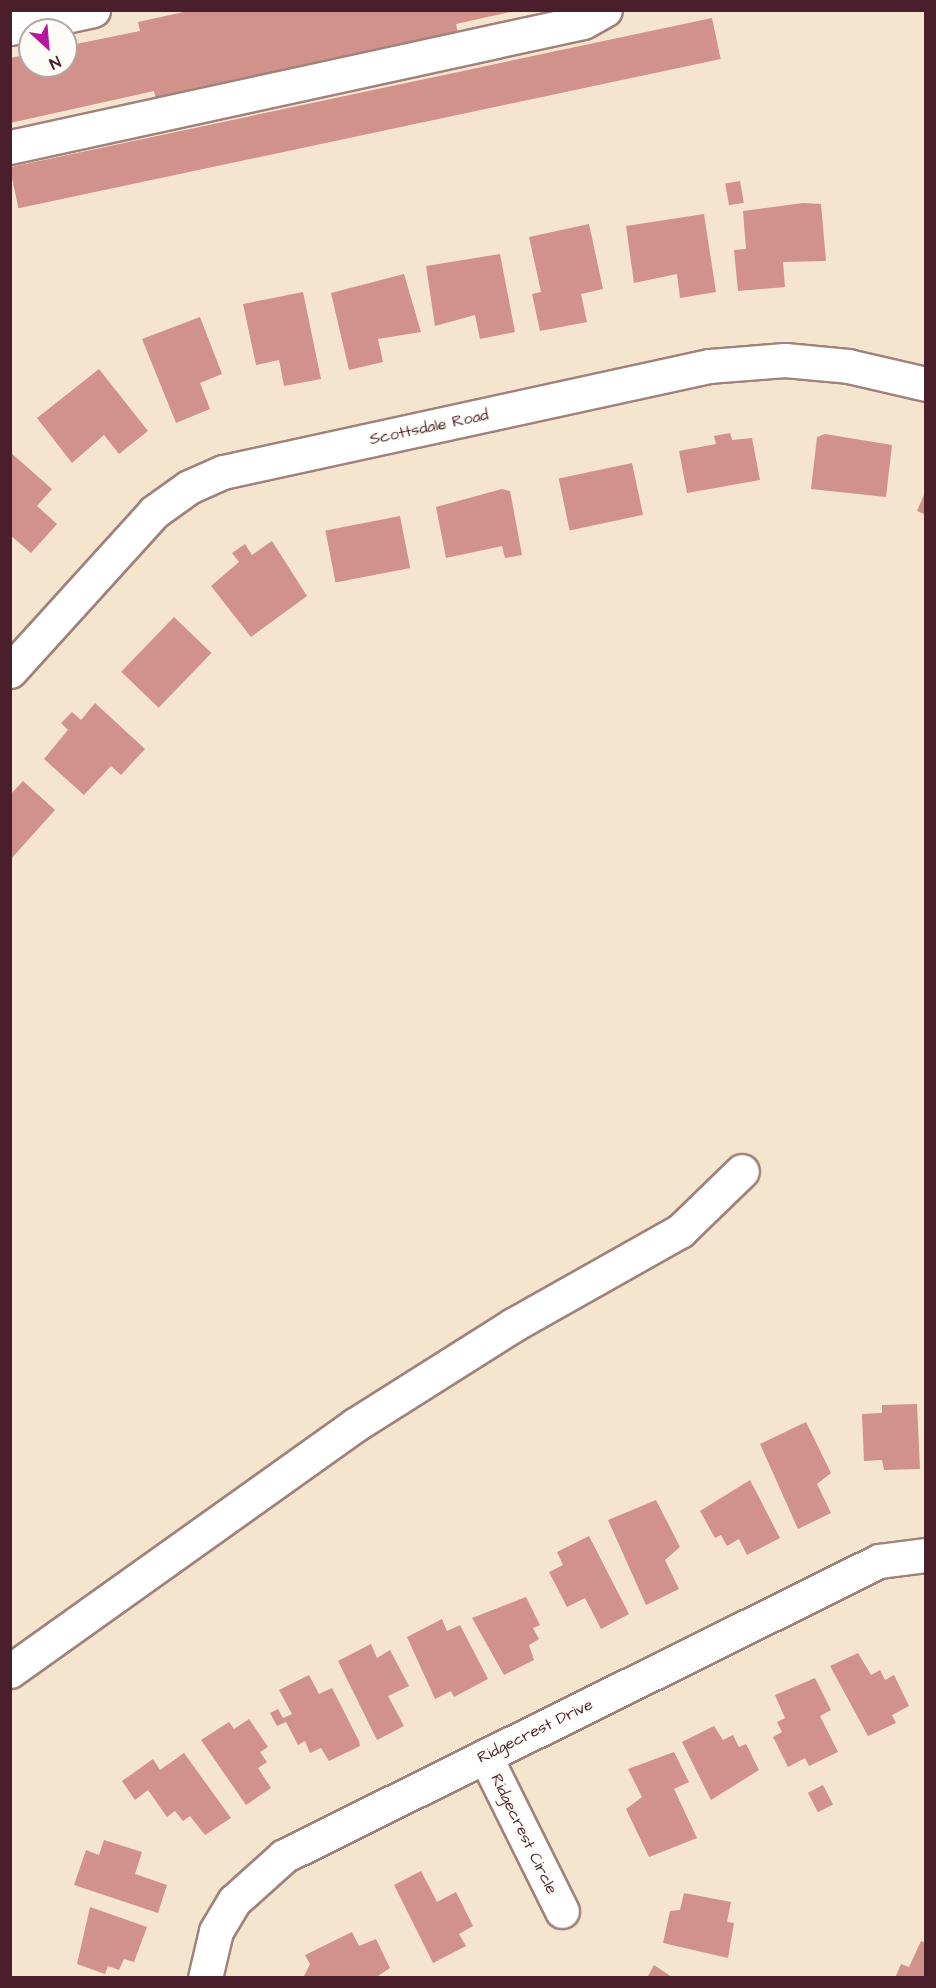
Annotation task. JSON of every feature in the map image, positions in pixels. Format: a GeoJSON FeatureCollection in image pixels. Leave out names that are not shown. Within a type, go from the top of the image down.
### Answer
{"type":"FeatureCollection","features":[{"type":"Feature","properties":{"kind":"street"},"geometry":{"type":"LineString","coordinates":[[10,28],[93,10]]}},
{"type":"Feature","properties":{"kind":"street"},"geometry":{"type":"LineString","coordinates":[[10,147],[583,22],[605,10]]}},
{"type":"Feature","properties":{"kind":"street","name":"Scottsdale Road"},"geometry":{"type":"LineString","coordinates":[[10,671],[154,512],[189,487],[224,472],[710,366],[795,361],[848,366],[926,384]]}},
{"type":"Feature","properties":{"kind":"street"},"geometry":{"type":"LineString","coordinates":[[10,1671],[355,1425],[513,1325],[680,1231],[742,1171]]}},
{"type":"Feature","properties":{"kind":"street","name":"Ridgecrest Drive"},"geometry":{"type":"LineString","coordinates":[[205,1977],[216,1931],[255,1877],[284,1856],[879,1562],[926,1555]]}},
{"type":"Feature","properties":{"kind":"street","name":"Ridgecrest Circle"},"geometry":{"type":"LineString","coordinates":[[485,1756],[562,1911]]}},
{"type":"Feature","properties":{"kind":"building"},"geometry":{"type":"Polygon","coordinates":[[[193,10],[514,11],[456,24],[458,33],[156,100],[154,91],[10,123],[10,58],[18,56],[18,78],[78,78],[78,44],[140,31],[138,22],[193,10]]]}},
{"type":"Feature","properties":{"kind":"building"},"geometry":{"type":"Polygon","coordinates":[[[712,18],[721,59],[18,208],[10,167],[712,18]]]}},
{"type":"Feature","properties":{"kind":"building"},"geometry":{"type":"Polygon","coordinates":[[[740,181],[744,203],[729,205],[725,184],[740,181]]]}},
{"type":"Feature","properties":{"kind":"building"},"geometry":{"type":"Polygon","coordinates":[[[803,203],[821,204],[826,261],[783,262],[785,287],[738,291],[734,250],[746,249],[743,211],[803,203]]]}},
{"type":"Feature","properties":{"kind":"building"},"geometry":{"type":"Polygon","coordinates":[[[704,214],[716,292],[680,298],[677,274],[634,283],[626,226],[704,214]]]}},
{"type":"Feature","properties":{"kind":"building"},"geometry":{"type":"Polygon","coordinates":[[[589,224],[603,289],[581,294],[587,322],[540,331],[532,294],[541,292],[529,237],[589,224]]]}},
{"type":"Feature","properties":{"kind":"building"},"geometry":{"type":"Polygon","coordinates":[[[500,254],[515,332],[480,339],[475,315],[435,326],[426,266],[500,254]]]}},
{"type":"Feature","properties":{"kind":"building"},"geometry":{"type":"Polygon","coordinates":[[[404,274],[421,332],[378,339],[383,362],[349,370],[331,293],[404,274]]]}},
{"type":"Feature","properties":{"kind":"building"},"geometry":{"type":"Polygon","coordinates":[[[303,292],[321,379],[284,386],[279,360],[256,365],[243,304],[303,292]]]}},
{"type":"Feature","properties":{"kind":"building"},"geometry":{"type":"Polygon","coordinates":[[[200,317],[222,374],[200,383],[210,409],[176,423],[142,339],[200,317]]]}},
{"type":"Feature","properties":{"kind":"building"},"geometry":{"type":"Polygon","coordinates":[[[99,369],[148,431],[119,454],[104,435],[72,463],[37,418],[99,369]]]}},
{"type":"Feature","properties":{"kind":"building"},"geometry":{"type":"Polygon","coordinates":[[[730,433],[732,440],[752,438],[760,480],[687,493],[679,451],[716,444],[714,436],[730,433]]]}},
{"type":"Feature","properties":{"kind":"building"},"geometry":{"type":"Polygon","coordinates":[[[825,434],[892,445],[886,497],[811,489],[817,437],[825,434]]]}},
{"type":"Feature","properties":{"kind":"building"},"geometry":{"type":"Polygon","coordinates":[[[10,452],[52,489],[37,506],[57,524],[31,553],[10,535],[10,452]]]}},
{"type":"Feature","properties":{"kind":"building"},"geometry":{"type":"Polygon","coordinates":[[[632,463],[643,515],[570,530],[559,479],[632,463]]]}},
{"type":"Feature","properties":{"kind":"building"},"geometry":{"type":"Polygon","coordinates":[[[502,489],[510,491],[522,555],[505,558],[502,546],[446,558],[436,507],[502,489]]]}},
{"type":"Feature","properties":{"kind":"building"},"geometry":{"type":"Polygon","coordinates":[[[926,490],[926,515],[917,511],[926,490]]]}},
{"type":"Feature","properties":{"kind":"building"},"geometry":{"type":"Polygon","coordinates":[[[400,516],[410,568],[336,583],[325,531],[400,516]]]}},
{"type":"Feature","properties":{"kind":"building"},"geometry":{"type":"Polygon","coordinates":[[[272,541],[307,596],[251,637],[211,586],[239,562],[232,553],[245,544],[252,555],[272,541]]]}},
{"type":"Feature","properties":{"kind":"building"},"geometry":{"type":"Polygon","coordinates":[[[174,617],[211,653],[159,708],[121,672],[174,617]]]}},
{"type":"Feature","properties":{"kind":"building"},"geometry":{"type":"Polygon","coordinates":[[[95,703],[145,749],[121,775],[111,766],[84,795],[44,759],[68,730],[61,723],[72,712],[81,720],[95,703]]]}},
{"type":"Feature","properties":{"kind":"building"},"geometry":{"type":"Polygon","coordinates":[[[23,781],[55,810],[10,860],[10,795],[23,781]]]}},
{"type":"Feature","properties":{"kind":"building"},"geometry":{"type":"Polygon","coordinates":[[[917,1404],[920,1469],[884,1470],[882,1460],[864,1461],[862,1414],[882,1413],[882,1405],[917,1404]]]}},
{"type":"Feature","properties":{"kind":"building"},"geometry":{"type":"Polygon","coordinates":[[[806,1422],[831,1473],[817,1484],[831,1513],[798,1529],[760,1444],[806,1422]]]}},
{"type":"Feature","properties":{"kind":"building"},"geometry":{"type":"Polygon","coordinates":[[[750,1480],[780,1538],[747,1555],[739,1539],[727,1546],[721,1535],[715,1538],[700,1511],[750,1480]]]}},
{"type":"Feature","properties":{"kind":"building"},"geometry":{"type":"Polygon","coordinates":[[[656,1500],[680,1547],[665,1560],[679,1589],[646,1605],[608,1520],[656,1500]]]}},
{"type":"Feature","properties":{"kind":"building"},"geometry":{"type":"Polygon","coordinates":[[[589,1536],[629,1614],[601,1629],[585,1598],[567,1607],[549,1572],[563,1565],[557,1552],[589,1536]]]}},
{"type":"Feature","properties":{"kind":"building"},"geometry":{"type":"Polygon","coordinates":[[[526,1597],[540,1625],[533,1628],[539,1639],[529,1645],[534,1660],[504,1675],[472,1618],[526,1597]]]}},
{"type":"Feature","properties":{"kind":"building"},"geometry":{"type":"Polygon","coordinates":[[[442,1619],[447,1631],[460,1625],[488,1679],[454,1697],[451,1691],[435,1699],[407,1637],[442,1619]]]}},
{"type":"Feature","properties":{"kind":"building"},"geometry":{"type":"Polygon","coordinates":[[[371,1644],[377,1658],[390,1650],[409,1686],[388,1696],[404,1726],[377,1740],[338,1661],[371,1644]]]}},
{"type":"Feature","properties":{"kind":"building"},"geometry":{"type":"Polygon","coordinates":[[[858,1653],[871,1675],[880,1670],[885,1680],[894,1675],[909,1706],[892,1715],[896,1723],[868,1736],[830,1666],[858,1653]]]}},
{"type":"Feature","properties":{"kind":"building"},"geometry":{"type":"Polygon","coordinates":[[[309,1675],[319,1694],[332,1688],[359,1741],[360,1746],[329,1761],[321,1748],[310,1753],[305,1741],[298,1745],[286,1722],[277,1726],[270,1713],[278,1709],[283,1718],[292,1714],[279,1690],[309,1675]]]}},
{"type":"Feature","properties":{"kind":"building"},"geometry":{"type":"Polygon","coordinates":[[[815,1678],[831,1710],[820,1716],[838,1752],[809,1766],[805,1758],[788,1767],[773,1737],[782,1732],[777,1722],[785,1718],[775,1695],[815,1678]]]}},
{"type":"Feature","properties":{"kind":"building"},"geometry":{"type":"Polygon","coordinates":[[[249,1719],[268,1747],[260,1752],[267,1762],[258,1768],[271,1788],[246,1805],[201,1740],[229,1722],[234,1729],[249,1719]]]}},
{"type":"Feature","properties":{"kind":"building"},"geometry":{"type":"Polygon","coordinates":[[[714,1726],[723,1740],[733,1735],[739,1747],[746,1744],[759,1770],[711,1800],[682,1742],[714,1726]]]}},
{"type":"Feature","properties":{"kind":"building"},"geometry":{"type":"Polygon","coordinates":[[[674,1752],[689,1782],[674,1789],[697,1838],[649,1857],[626,1809],[642,1797],[628,1769],[674,1752]]]}},
{"type":"Feature","properties":{"kind":"building"},"geometry":{"type":"Polygon","coordinates":[[[184,1753],[231,1818],[205,1835],[190,1816],[183,1821],[175,1811],[167,1817],[148,1790],[135,1800],[122,1781],[153,1759],[160,1770],[184,1753]]]}},
{"type":"Feature","properties":{"kind":"building"},"geometry":{"type":"Polygon","coordinates":[[[823,1785],[833,1805],[818,1812],[808,1793],[823,1785]]]}},
{"type":"Feature","properties":{"kind":"building"},"geometry":{"type":"Polygon","coordinates":[[[104,1840],[142,1852],[135,1874],[167,1885],[158,1913],[74,1885],[86,1850],[99,1855],[104,1840]]]}},
{"type":"Feature","properties":{"kind":"building"},"geometry":{"type":"Polygon","coordinates":[[[421,1871],[437,1902],[456,1892],[473,1926],[459,1934],[466,1946],[433,1963],[394,1885],[421,1871]]]}},
{"type":"Feature","properties":{"kind":"building"},"geometry":{"type":"Polygon","coordinates":[[[684,1893],[731,1902],[727,1922],[734,1923],[728,1958],[663,1943],[670,1911],[680,1910],[684,1893]]]}},
{"type":"Feature","properties":{"kind":"building"},"geometry":{"type":"Polygon","coordinates":[[[90,1907],[147,1927],[134,1962],[124,1959],[119,1970],[108,1966],[105,1974],[77,1964],[90,1907]]]}},
{"type":"Feature","properties":{"kind":"building"},"geometry":{"type":"Polygon","coordinates":[[[352,1932],[359,1946],[376,1939],[390,1968],[375,1978],[303,1978],[310,1964],[305,1955],[352,1932]]]}},
{"type":"Feature","properties":{"kind":"building"},"geometry":{"type":"Polygon","coordinates":[[[921,1941],[926,1943],[926,1978],[895,1978],[901,1964],[909,1967],[921,1941]]]}},
{"type":"Feature","properties":{"kind":"building"},"geometry":{"type":"Polygon","coordinates":[[[654,1965],[669,1975],[672,1978],[647,1978],[654,1965]]]}}]}
